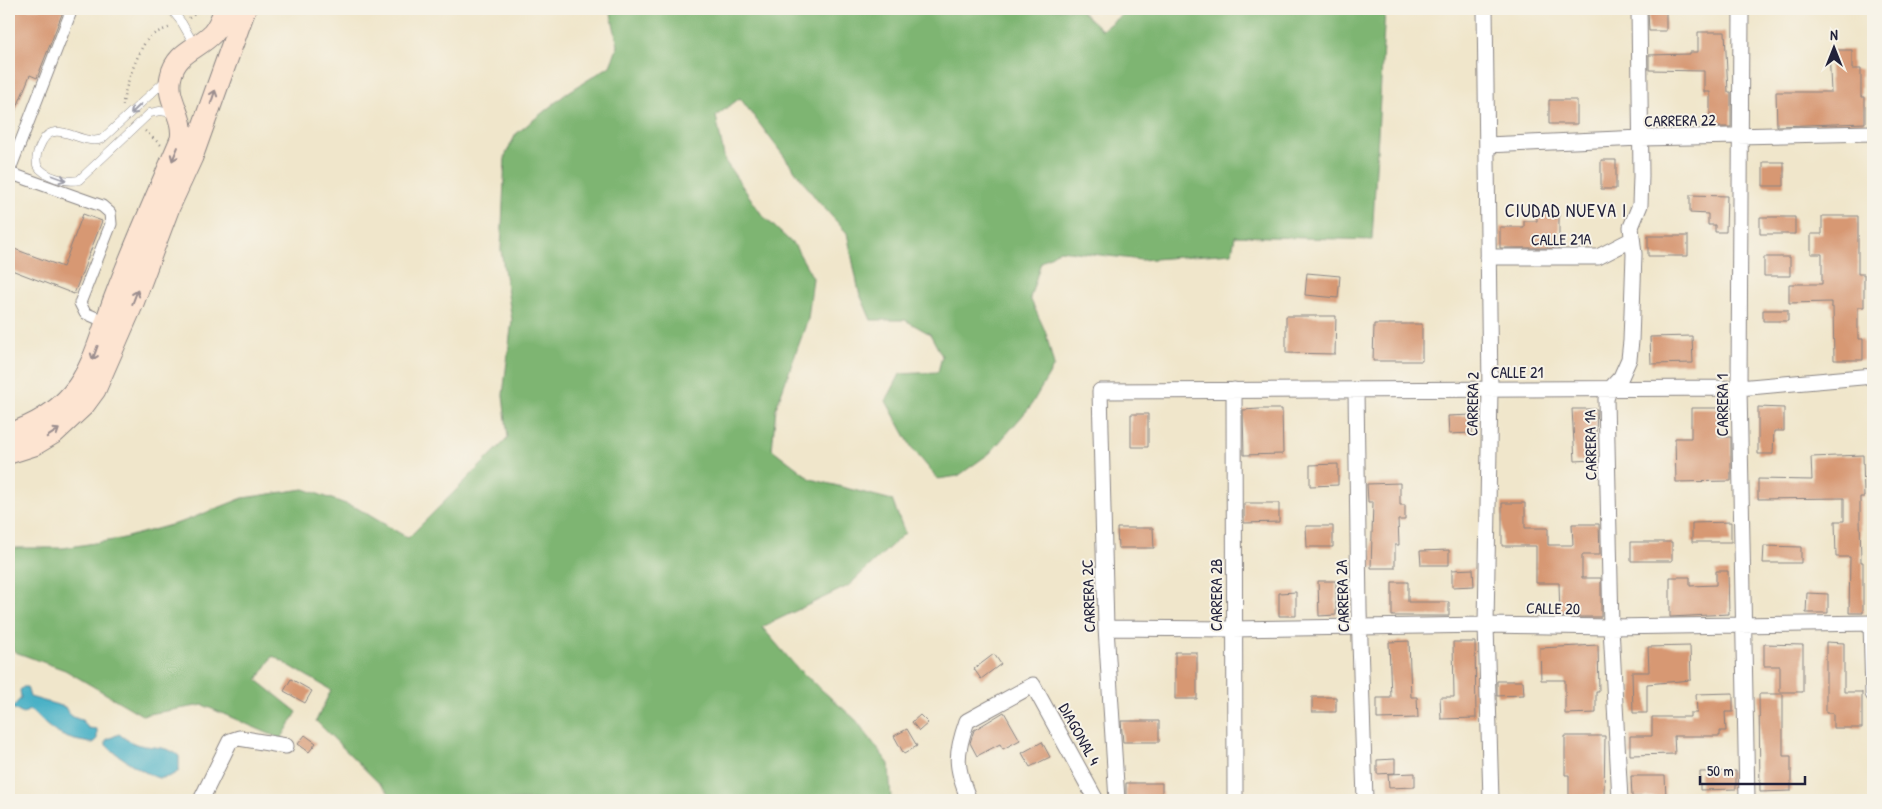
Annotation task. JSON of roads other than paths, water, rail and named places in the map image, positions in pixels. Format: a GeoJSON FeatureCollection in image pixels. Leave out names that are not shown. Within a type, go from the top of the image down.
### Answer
{"type":"FeatureCollection","features":[{"type":"Feature","properties":{"kind":"main road"},"geometry":{"type":"LineString","coordinates":[[9,434],[29,428],[46,417],[72,394],[84,378],[115,296],[181,139],[180,118],[171,100],[171,75],[180,57],[213,33],[225,9]]}},
{"type":"Feature","properties":{"kind":"main road"},"geometry":{"type":"LineString","coordinates":[[9,453],[34,444],[54,433],[84,406],[95,390],[133,303],[169,207],[202,130],[245,9]]}},
{"type":"Feature","properties":{"kind":"main road"},"geometry":{"type":"LineString","coordinates":[[213,33],[233,41]]}},
{"type":"Feature","properties":{"kind":"main road"},"geometry":{"type":"LineString","coordinates":[[180,118],[202,130]]}},
{"type":"Feature","properties":{"kind":"street"},"geometry":{"type":"LineString","coordinates":[[72,9],[9,173],[102,206],[110,213],[110,224],[80,303],[85,313],[99,320]]}},
{"type":"Feature","properties":{"kind":"street","name":"CARRERA 2"},"geometry":{"type":"LineString","coordinates":[[1486,9],[1490,389],[1486,625],[1490,800]]}},
{"type":"Feature","properties":{"kind":"street","name":"CARRERA 1A"},"geometry":{"type":"LineString","coordinates":[[1620,800],[1611,627],[1606,399],[1609,390],[1621,377],[1628,359],[1634,270],[1631,227],[1640,205],[1639,9]]}},
{"type":"Feature","properties":{"kind":"street","name":"CARRERA 1"},"geometry":{"type":"LineString","coordinates":[[1741,9],[1739,388],[1742,624],[1747,800]]}},
{"type":"Feature","properties":{"kind":"street","name":"CARRERA 22"},"geometry":{"type":"LineString","coordinates":[[1487,145],[1641,138],[1873,134]]}},
{"type":"Feature","properties":{"kind":"street","name":"CALLE 21A"},"geometry":{"type":"LineString","coordinates":[[1488,257],[1598,257],[1631,240]]}},
{"type":"Feature","properties":{"kind":"street","name":"CALLE 21"},"geometry":{"type":"LineString","coordinates":[[1100,391],[1739,388],[1873,376]]}},
{"type":"Feature","properties":{"kind":"street","name":"CARRERA 2B"},"geometry":{"type":"LineString","coordinates":[[1234,390],[1233,630],[1235,800]]}},
{"type":"Feature","properties":{"kind":"street","name":"CARRERA 2A"},"geometry":{"type":"LineString","coordinates":[[1356,390],[1365,800]]}},
{"type":"Feature","properties":{"kind":"street","name":"CARRERA 2C"},"geometry":{"type":"LineString","coordinates":[[1100,391],[1106,628],[1117,800]]}},
{"type":"Feature","properties":{"kind":"street"},"geometry":{"type":"LineString","coordinates":[[1872,623],[1873,694]]}},
{"type":"Feature","properties":{"kind":"street","name":"CALLE 20"},"geometry":{"type":"LineString","coordinates":[[1106,628],[1233,630],[1486,625],[1611,627],[1872,623]]}},
{"type":"Feature","properties":{"kind":"street","name":"DIAGONAL 4"},"geometry":{"type":"LineString","coordinates":[[969,800],[960,777],[957,748],[967,720],[1033,685],[1096,800]]}},
{"type":"Feature","properties":{"kind":"street"},"geometry":{"type":"LineString","coordinates":[[201,800],[230,741],[239,738],[286,746]]}},
{"type":"Feature","properties":{"kind":"lane"},"geometry":{"type":"LineString","coordinates":[[171,9],[182,23],[195,46]]}},
{"type":"Feature","properties":{"kind":"lane"},"geometry":{"type":"LineString","coordinates":[[171,75],[102,139],[87,140],[60,132],[47,135],[37,155],[37,165],[43,172],[66,181],[79,180],[150,113],[160,111],[180,118]]}},
{"type":"Feature","properties":{"kind":"water"},"geometry":{"type":"Polygon","coordinates":[[[23,687],[27,687],[30,697],[65,707],[70,714],[82,720],[88,728],[97,729],[97,740],[93,743],[67,738],[55,732],[29,710],[23,714],[12,708],[21,698],[20,690],[23,687]]]}},
{"type":"Feature","properties":{"kind":"water"},"geometry":{"type":"Polygon","coordinates":[[[119,734],[133,743],[163,748],[174,752],[179,756],[179,771],[170,776],[160,778],[132,764],[106,745],[106,740],[119,734]]]}},
{"type":"Feature","properties":{"kind":"district","name":"CIUDAD NUEVA I"},"geometry":{"type":"Point","coordinates":[1566,211]}}]}
